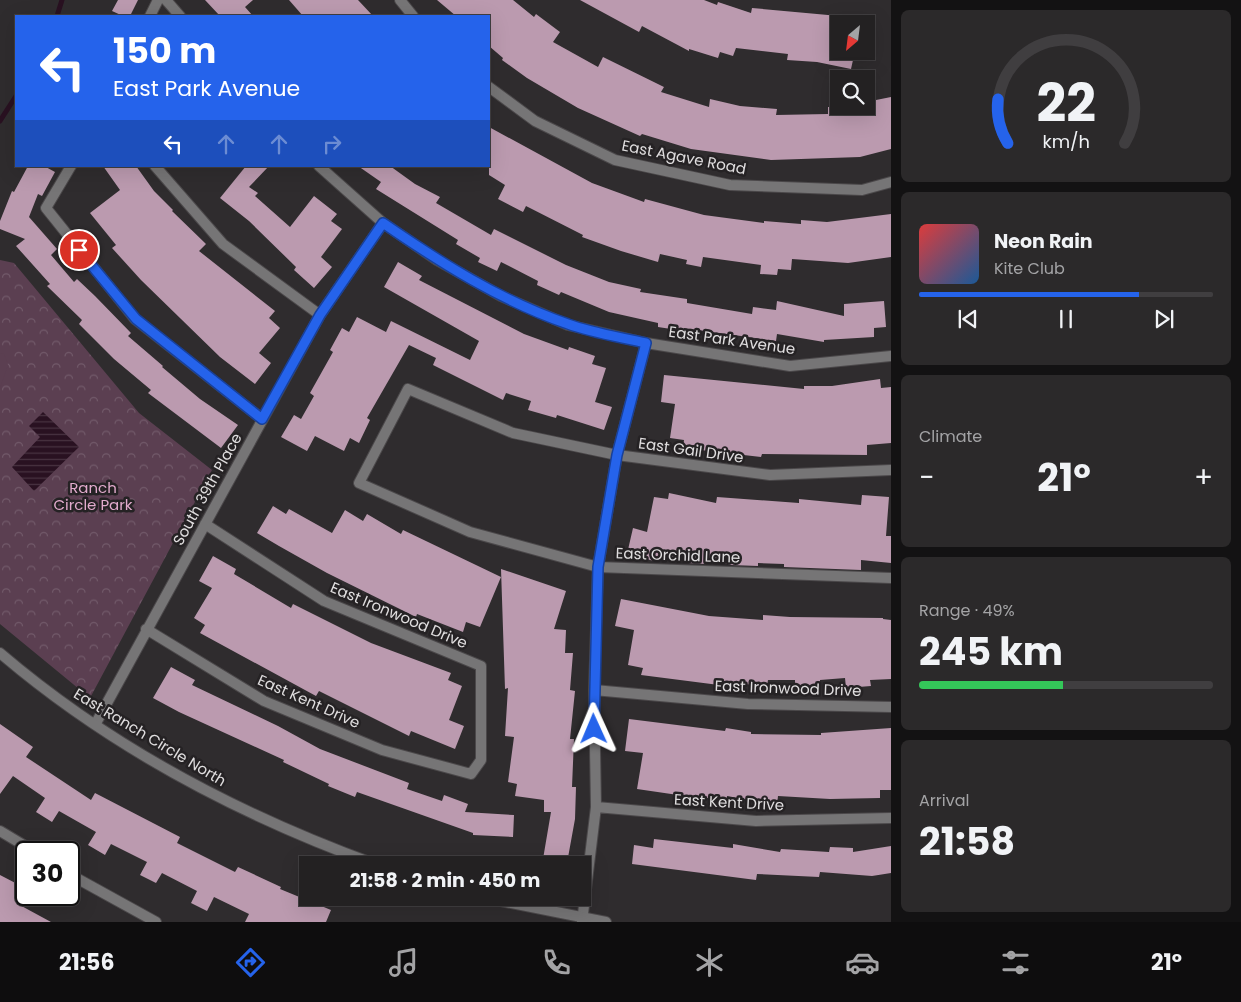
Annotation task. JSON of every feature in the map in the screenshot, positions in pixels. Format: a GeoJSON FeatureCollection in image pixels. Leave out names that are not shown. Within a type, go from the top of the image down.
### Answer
{"type":"FeatureCollection","features":[{"type":"Feature","properties":{"kind":"street"},"geometry":{"type":"LineString","coordinates":[[150,15],[158,0]]}},
{"type":"Feature","properties":{"kind":"street"},"geometry":{"type":"LineString","coordinates":[[166,0],[179,15]]}},
{"type":"Feature","properties":{"kind":"street"},"geometry":{"type":"LineString","coordinates":[[400,0],[412,15]]}},
{"type":"Feature","properties":{"kind":"street","name":"East Agave Road"},"geometry":{"type":"LineString","coordinates":[[490,88],[535,121],[615,160],[730,185],[862,190],[891,182]]}},
{"type":"Feature","properties":{"kind":"street"},"geometry":{"type":"LineString","coordinates":[[70,167],[46,208],[136,319],[262,419]]}},
{"type":"Feature","properties":{"kind":"street"},"geometry":{"type":"LineString","coordinates":[[156,167],[223,244],[320,315]]}},
{"type":"Feature","properties":{"kind":"street","name":"East Park Avenue"},"geometry":{"type":"LineString","coordinates":[[320,167],[383,223],[437,260],[501,296],[568,325],[646,343],[790,366],[891,356]]}},
{"type":"Feature","properties":{"kind":"street","name":"South 39th Place"},"geometry":{"type":"LineString","coordinates":[[96,723],[320,315],[383,223]]}},
{"type":"Feature","properties":{"kind":"street"},"geometry":{"type":"LineString","coordinates":[[583,920],[596,807],[594,690],[598,567],[617,455],[646,343]]}},
{"type":"Feature","properties":{"kind":"street","name":"East Gail Drive"},"geometry":{"type":"LineString","coordinates":[[359,483],[408,389],[513,433],[617,455],[770,475],[891,470]]}},
{"type":"Feature","properties":{"kind":"street","name":"East Orchid Lane"},"geometry":{"type":"LineString","coordinates":[[359,483],[470,532],[598,567],[891,578]]}},
{"type":"Feature","properties":{"kind":"street","name":"East Ironwood Drive"},"geometry":{"type":"LineString","coordinates":[[205,524],[324,601],[481,666],[481,760],[471,774]]}},
{"type":"Feature","properties":{"kind":"street","name":"East Kent Drive"},"geometry":{"type":"LineString","coordinates":[[146,629],[264,701],[382,750],[471,774]]}},
{"type":"Feature","properties":{"kind":"street","name":"East Ranch Circle North"},"geometry":{"type":"LineString","coordinates":[[0,653],[43,687],[96,723],[184,778],[240,808],[352,856]]}},
{"type":"Feature","properties":{"kind":"street","name":"East Ironwood Drive"},"geometry":{"type":"LineString","coordinates":[[594,690],[748,704],[891,707]]}},
{"type":"Feature","properties":{"kind":"street","name":"East Kent Drive"},"geometry":{"type":"LineString","coordinates":[[596,807],[756,821],[891,818]]}},
{"type":"Feature","properties":{"kind":"street"},"geometry":{"type":"LineString","coordinates":[[0,831],[16,841]]}},
{"type":"Feature","properties":{"kind":"street"},"geometry":{"type":"LineString","coordinates":[[80,880],[156,922]]}},
{"type":"Feature","properties":{"kind":"street"},"geometry":{"type":"LineString","coordinates":[[521,906],[583,920],[606,922]]}},
{"type":"Feature","properties":{"kind":"green space","name":"Ranch Circle Park"},"geometry":{"type":"Polygon","coordinates":[[[0,260],[14,263],[139,413],[212,470],[90,698],[0,624],[0,260]]]}},
{"type":"Feature","properties":{"kind":"green space"},"geometry":{"type":"Polygon","coordinates":[[[0,353],[4,354],[8,364],[0,389],[0,353]]]}},
{"type":"Feature","properties":{"kind":"shaded area"},"geometry":{"type":"Polygon","coordinates":[[[43,412],[79,447],[34,491],[12,467],[40,437],[29,426],[43,412]]]}},
{"type":"Feature","properties":{"kind":"building"},"geometry":{"type":"Polygon","coordinates":[[[118,0],[138,0],[130,15],[121,15],[112,11],[118,0]]]}},
{"type":"Feature","properties":{"kind":"building"},"geometry":{"type":"Polygon","coordinates":[[[205,0],[253,0],[245,7],[252,15],[219,15],[205,0]]]}},
{"type":"Feature","properties":{"kind":"building"},"geometry":{"type":"Polygon","coordinates":[[[289,0],[358,0],[372,15],[302,15],[289,0]]]}},
{"type":"Feature","properties":{"kind":"building"},"geometry":{"type":"Polygon","coordinates":[[[437,0],[513,0],[534,17],[536,14],[560,32],[553,42],[598,67],[603,57],[664,87],[661,92],[709,107],[710,99],[740,106],[777,109],[776,115],[828,114],[828,107],[830,107],[830,115],[875,115],[875,100],[891,97],[891,149],[860,157],[771,160],[691,149],[642,134],[640,136],[578,108],[527,78],[502,60],[503,58],[490,47],[490,15],[455,15],[437,0]]]}},
{"type":"Feature","properties":{"kind":"building"},"geometry":{"type":"Polygon","coordinates":[[[580,0],[704,0],[717,5],[718,2],[751,13],[752,8],[830,15],[830,60],[853,60],[851,69],[817,62],[787,60],[788,54],[736,48],[733,56],[720,52],[718,58],[689,49],[689,51],[642,26],[639,32],[580,0]]]}},
{"type":"Feature","properties":{"kind":"building"},"geometry":{"type":"Polygon","coordinates":[[[490,128],[592,183],[644,202],[645,199],[704,215],[764,223],[764,221],[801,224],[801,220],[827,222],[891,214],[891,257],[848,263],[792,259],[791,270],[778,269],[777,275],[760,274],[761,265],[703,257],[701,267],[686,264],[687,260],[660,254],[658,262],[582,237],[583,235],[526,206],[523,212],[498,199],[505,185],[489,175],[490,128]]]}},
{"type":"Feature","properties":{"kind":"building"},"geometry":{"type":"Polygon","coordinates":[[[27,167],[46,167],[55,172],[42,196],[38,194],[29,217],[57,249],[51,255],[74,282],[77,279],[95,296],[131,333],[128,336],[162,367],[200,399],[238,425],[221,448],[148,393],[151,390],[114,359],[79,324],[82,320],[47,286],[50,284],[16,246],[25,239],[0,229],[0,221],[12,191],[14,192],[27,167]]]}},
{"type":"Feature","properties":{"kind":"building"},"geometry":{"type":"Polygon","coordinates":[[[104,167],[137,167],[154,191],[206,244],[199,251],[275,311],[269,318],[280,328],[259,353],[271,363],[255,384],[220,357],[141,280],[112,248],[116,245],[90,213],[120,190],[104,167]]]}},
{"type":"Feature","properties":{"kind":"building"},"geometry":{"type":"Polygon","coordinates":[[[245,167],[268,167],[249,187],[258,193],[255,196],[290,227],[314,196],[337,214],[331,221],[342,229],[321,257],[332,267],[314,288],[294,270],[296,267],[249,221],[220,198],[245,167]]]}},
{"type":"Feature","properties":{"kind":"building"},"geometry":{"type":"Polygon","coordinates":[[[359,167],[391,167],[415,184],[440,197],[436,203],[491,235],[494,229],[566,265],[609,282],[641,289],[640,292],[687,299],[687,303],[752,314],[753,307],[776,310],[777,301],[844,316],[844,304],[884,301],[886,327],[874,328],[874,337],[824,340],[824,342],[777,334],[776,341],[684,328],[684,331],[658,327],[658,323],[609,312],[561,292],[559,295],[537,285],[538,281],[501,262],[497,271],[478,262],[480,258],[456,244],[458,240],[376,189],[381,182],[359,167]]]}},
{"type":"Feature","properties":{"kind":"building"},"geometry":{"type":"Polygon","coordinates":[[[398,262],[422,276],[419,280],[524,334],[568,350],[569,347],[595,356],[592,364],[606,368],[595,402],[612,407],[604,430],[557,415],[556,418],[528,410],[531,401],[506,393],[503,400],[433,365],[436,358],[409,345],[367,418],[370,420],[359,443],[350,438],[344,451],[315,436],[307,451],[281,437],[294,415],[301,419],[314,396],[310,393],[333,352],[330,350],[342,328],[349,332],[357,317],[386,332],[391,321],[470,360],[479,341],[384,287],[398,262]]]}},
{"type":"Feature","properties":{"kind":"building"},"geometry":{"type":"Polygon","coordinates":[[[664,375],[804,389],[804,386],[832,386],[880,379],[881,388],[891,387],[891,443],[867,445],[867,455],[762,454],[761,457],[683,448],[684,440],[670,438],[675,404],[661,402],[664,375]]]}},
{"type":"Feature","properties":{"kind":"building"},"geometry":{"type":"Polygon","coordinates":[[[669,493],[716,503],[717,497],[799,503],[799,499],[861,505],[862,495],[889,497],[886,536],[891,536],[891,563],[861,560],[861,570],[784,567],[784,564],[758,563],[758,566],[731,565],[707,558],[706,564],[688,563],[655,556],[654,561],[627,554],[633,528],[647,532],[654,497],[668,499],[669,493]]]}},
{"type":"Feature","properties":{"kind":"building"},"geometry":{"type":"Polygon","coordinates":[[[273,506],[286,514],[289,509],[332,533],[345,510],[363,521],[367,514],[401,534],[403,530],[501,577],[480,627],[466,622],[463,632],[417,614],[416,617],[327,573],[279,546],[257,533],[273,506]]]}},
{"type":"Feature","properties":{"kind":"building"},"geometry":{"type":"Polygon","coordinates":[[[213,556],[236,569],[234,574],[291,608],[293,604],[371,643],[451,673],[448,680],[462,686],[449,720],[464,726],[455,749],[411,731],[409,736],[319,691],[316,696],[200,633],[205,625],[194,618],[212,588],[199,581],[213,556]]]}},
{"type":"Feature","properties":{"kind":"building"},"geometry":{"type":"Polygon","coordinates":[[[501,569],[566,591],[554,629],[566,630],[565,653],[573,653],[570,690],[575,691],[570,739],[574,739],[572,787],[576,787],[575,819],[568,856],[544,856],[551,812],[544,812],[544,800],[515,796],[517,784],[508,782],[514,737],[505,736],[508,688],[505,689],[501,569]]]}},
{"type":"Feature","properties":{"kind":"building"},"geometry":{"type":"Polygon","coordinates":[[[621,599],[709,616],[763,620],[763,615],[883,618],[891,620],[891,679],[870,680],[871,686],[846,688],[845,678],[820,680],[820,688],[795,688],[795,680],[768,680],[767,686],[720,682],[719,685],[641,675],[643,668],[628,665],[634,630],[615,626],[621,599]]]}},
{"type":"Feature","properties":{"kind":"building"},"geometry":{"type":"Polygon","coordinates":[[[171,667],[195,680],[192,685],[278,726],[320,749],[409,783],[407,789],[442,801],[444,795],[468,804],[465,812],[514,815],[513,837],[473,835],[473,833],[357,792],[355,797],[328,786],[329,784],[283,762],[284,760],[179,712],[153,698],[171,667]]]}},
{"type":"Feature","properties":{"kind":"building"},"geometry":{"type":"Polygon","coordinates":[[[629,719],[725,731],[726,728],[751,732],[751,734],[821,735],[821,733],[891,728],[891,790],[880,790],[880,798],[830,799],[778,796],[777,805],[727,796],[727,800],[637,789],[643,753],[625,751],[629,719]]]}},
{"type":"Feature","properties":{"kind":"building"},"geometry":{"type":"Polygon","coordinates":[[[0,724],[33,747],[26,757],[91,800],[95,793],[180,837],[177,843],[235,872],[238,867],[281,887],[280,889],[299,897],[299,906],[321,906],[331,910],[326,922],[245,922],[249,914],[214,897],[207,911],[191,903],[197,891],[162,873],[156,883],[140,875],[147,862],[111,844],[105,855],[88,845],[96,832],[59,811],[52,822],[36,812],[45,798],[13,776],[0,794],[0,724]]]}},
{"type":"Feature","properties":{"kind":"building"},"geometry":{"type":"Polygon","coordinates":[[[654,839],[733,848],[733,844],[780,852],[781,849],[829,852],[830,847],[853,848],[853,852],[891,846],[891,873],[872,876],[820,872],[819,877],[757,874],[756,880],[632,864],[634,845],[653,848],[654,839]]]}},
{"type":"Feature","properties":{"kind":"building"},"geometry":{"type":"Polygon","coordinates":[[[0,875],[15,883],[15,906],[22,906],[51,922],[0,922],[0,875]]]}},
{"type":"Feature","properties":{"kind":"waterway"},"geometry":{"type":"LineString","coordinates":[[57,15],[62,0]]}},
{"type":"Feature","properties":{"kind":"waterway"},"geometry":{"type":"LineString","coordinates":[[0,121],[15,98]]}},
{"type":"Feature","properties":{"kind":"route"},"geometry":{"type":"LineString","coordinates":[[79,250],[136,319],[262,419],[320,315],[383,223],[437,260],[501,296],[568,325],[646,343],[617,455],[598,567],[594,729]]}}]}
